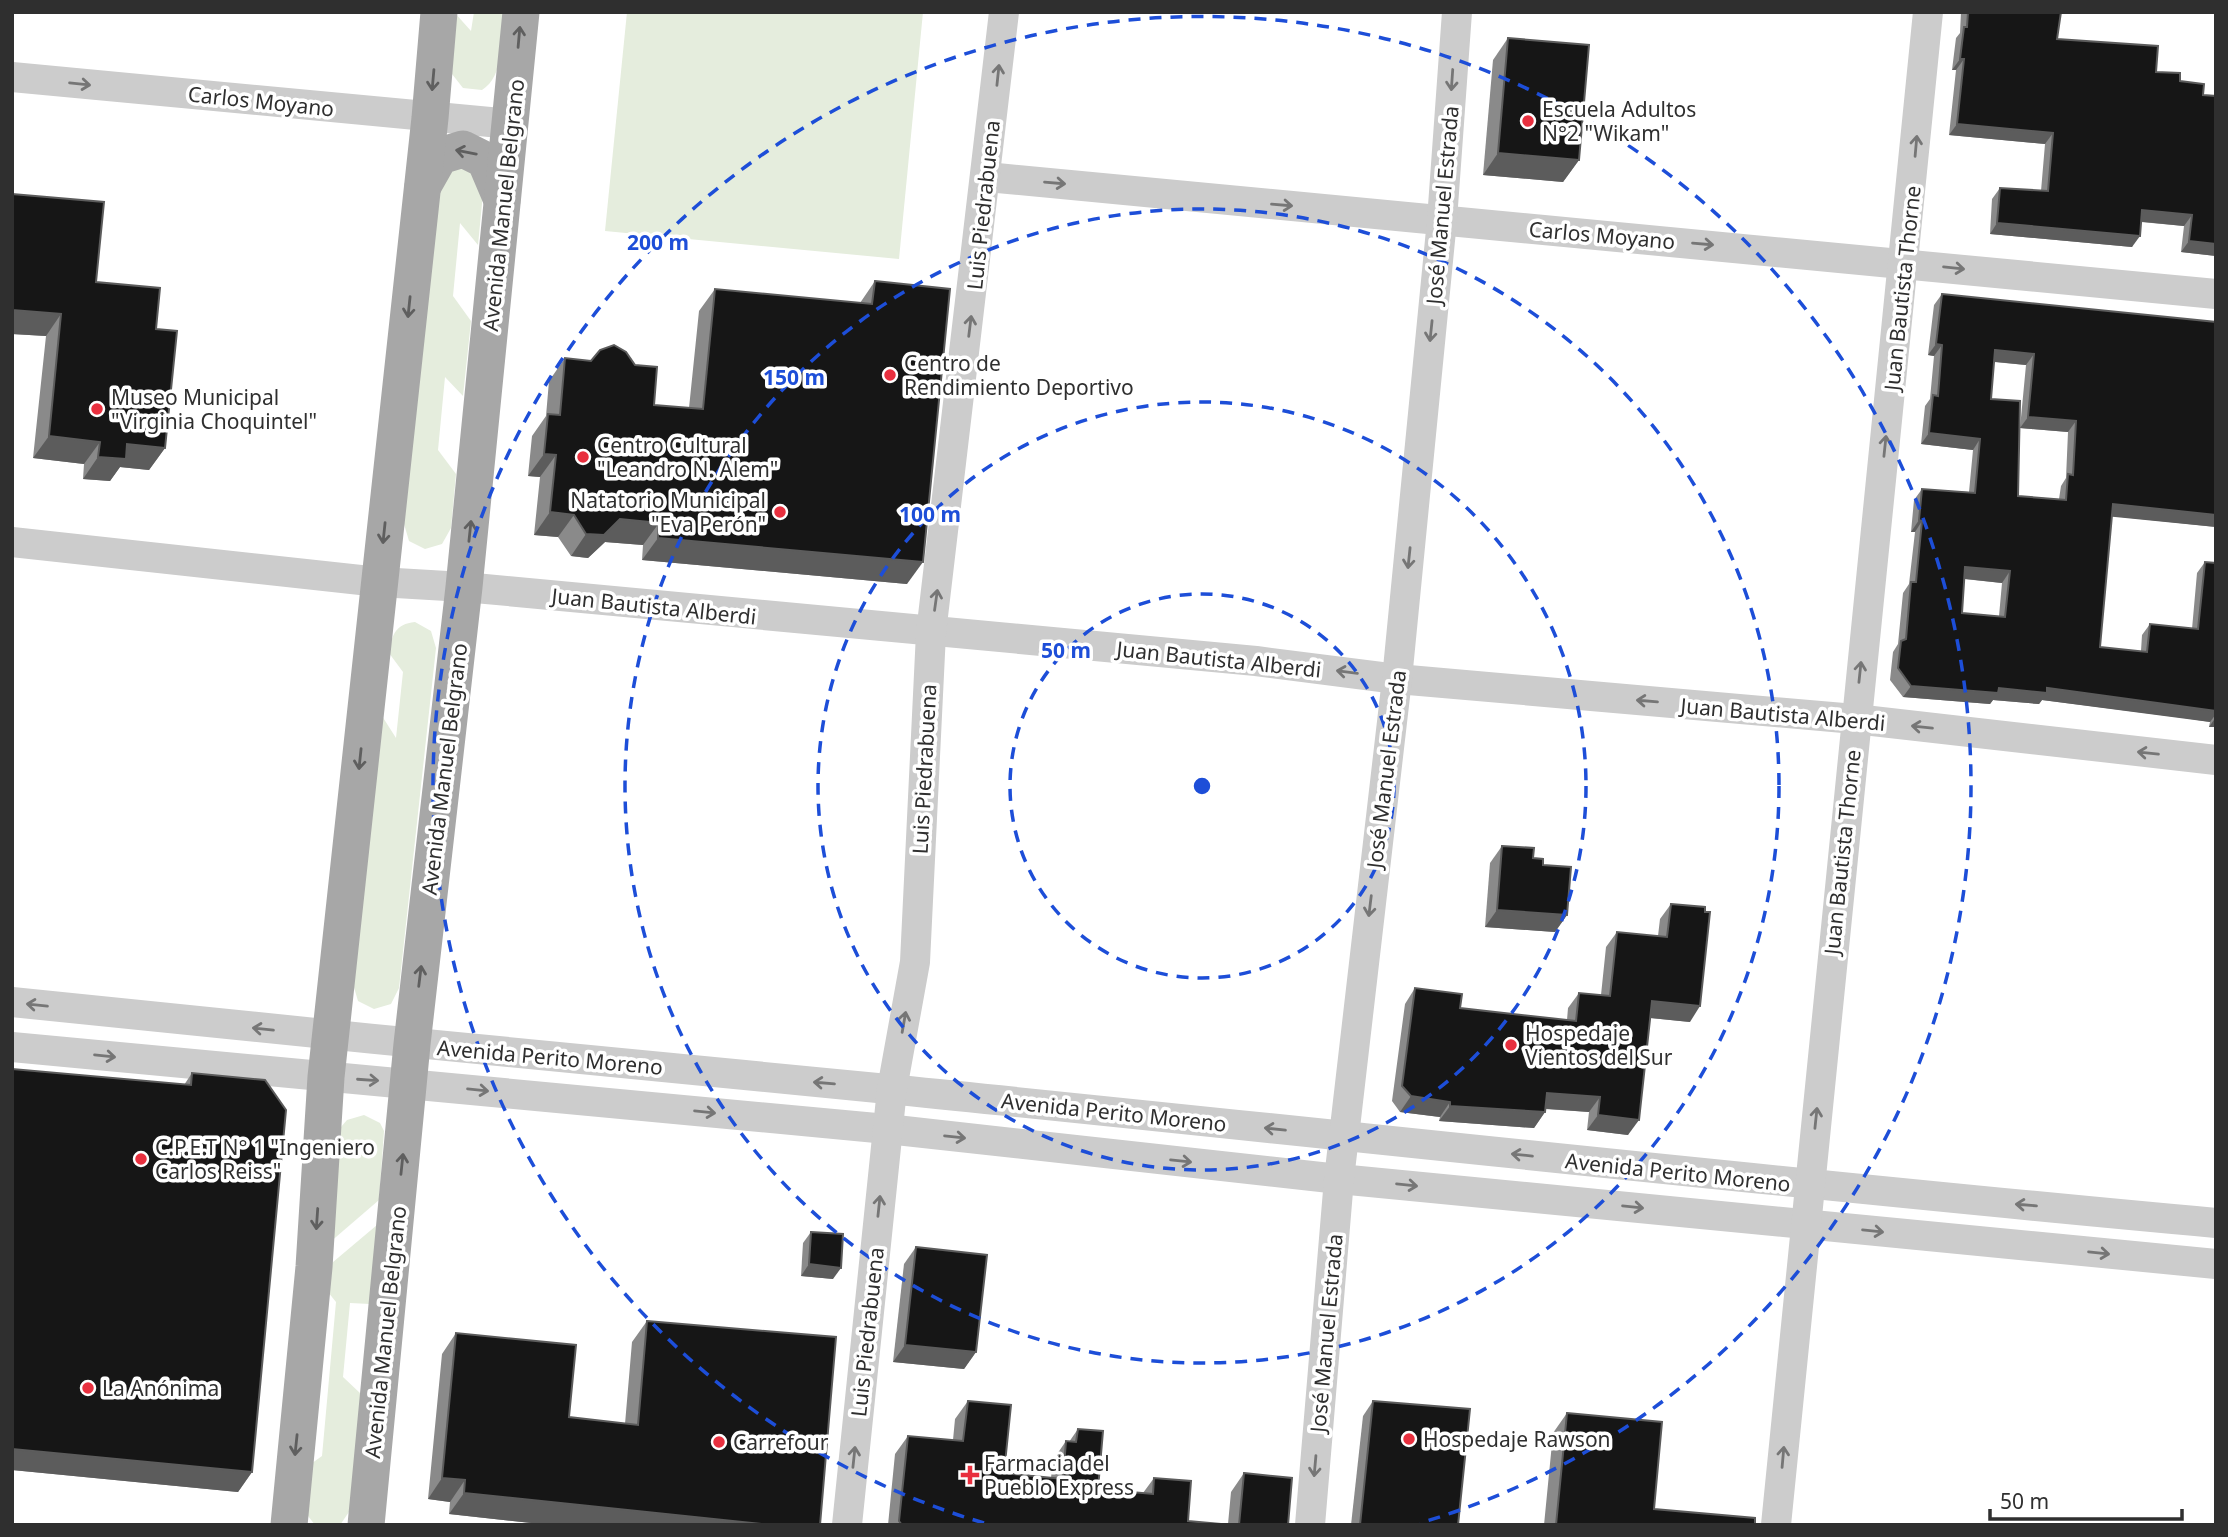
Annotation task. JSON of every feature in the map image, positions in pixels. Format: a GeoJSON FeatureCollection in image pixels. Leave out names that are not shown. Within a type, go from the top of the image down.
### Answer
{"type":"FeatureCollection","features":[{"type":"Feature","properties":{"kind":"main road"},"geometry":{"type":"LineString","coordinates":[[289,1525],[314,1267],[327,1077],[430,118],[439,12]]}},
{"type":"Feature","properties":{"kind":"main road","name":"Avenida Manuel Belgrano"},"geometry":{"type":"LineString","coordinates":[[366,1525],[412,1044],[464,587],[521,12]]}},
{"type":"Feature","properties":{"kind":"main road"},"geometry":{"type":"LineString","coordinates":[[422,188],[440,156],[463,149],[485,160],[502,200]]}},
{"type":"Feature","properties":{"kind":"street","name":"Luis Piedrabuena"},"geometry":{"type":"LineString","coordinates":[[847,1525],[887,1129],[915,962],[931,632],[987,177],[1004,12]]}},
{"type":"Feature","properties":{"kind":"street","name":"José Manuel Estrada"},"geometry":{"type":"LineString","coordinates":[[1310,1525],[1343,1136],[1397,678],[1442,220],[1457,12]]}},
{"type":"Feature","properties":{"kind":"street","name":"Juan Bautista Thorne"},"geometry":{"type":"LineString","coordinates":[[1776,1525],[1855,719],[1905,263],[1928,12]]}},
{"type":"Feature","properties":{"kind":"street","name":"Carlos Moyano"},"geometry":{"type":"LineString","coordinates":[[12,77],[511,124]]}},
{"type":"Feature","properties":{"kind":"street","name":"Carlos Moyano"},"geometry":{"type":"LineString","coordinates":[[987,177],[2216,294]]}},
{"type":"Feature","properties":{"kind":"street","name":"Juan Bautista Alberdi"},"geometry":{"type":"LineString","coordinates":[[12,542],[379,582],[464,587],[1256,662],[1397,678],[1855,719],[2216,760]]}},
{"type":"Feature","properties":{"kind":"street","name":"Avenida Perito Moreno"},"geometry":{"type":"LineString","coordinates":[[12,1002],[331,1037],[892,1089],[1809,1186],[2216,1223]]}},
{"type":"Feature","properties":{"kind":"street","name":"Avenida Perito Moreno"},"geometry":{"type":"LineString","coordinates":[[12,1047],[887,1129],[1339,1179],[2216,1264]]}},
{"type":"Feature","properties":{"kind":"green space"},"geometry":{"type":"Polygon","coordinates":[[[454,12],[471,31],[474,12],[503,12],[498,66],[489,84],[482,90],[463,88],[452,74],[454,12]]]}},
{"type":"Feature","properties":{"kind":"green space"},"geometry":{"type":"Polygon","coordinates":[[[627,12],[923,12],[899,259],[605,231],[627,12]]]}},
{"type":"Feature","properties":{"kind":"green space"},"geometry":{"type":"Polygon","coordinates":[[[454,159],[484,183],[478,245],[460,223],[453,296],[471,321],[463,396],[445,377],[438,450],[456,474],[451,528],[442,544],[425,549],[409,541],[404,524],[437,179],[454,159]]]}},
{"type":"Feature","properties":{"kind":"green space"},"geometry":{"type":"Polygon","coordinates":[[[415,622],[431,631],[436,648],[399,988],[391,1004],[374,1009],[358,1001],[353,984],[382,716],[396,738],[403,672],[389,653],[399,628],[415,622]]]}},
{"type":"Feature","properties":{"kind":"green space"},"geometry":{"type":"Polygon","coordinates":[[[364,1115],[380,1123],[384,1131],[379,1200],[329,1243],[341,1127],[347,1120],[364,1115]]]}},
{"type":"Feature","properties":{"kind":"green space"},"geometry":{"type":"Polygon","coordinates":[[[377,1225],[370,1304],[350,1303],[343,1377],[361,1394],[351,1509],[340,1525],[315,1525],[305,1512],[308,1466],[322,1456],[336,1302],[324,1287],[326,1268],[377,1225]]]}},
{"type":"Feature","properties":{"kind":"building"},"geometry":{"type":"Polygon","coordinates":[[[1968,12],[2061,12],[2057,39],[2158,46],[2156,72],[2180,73],[2180,81],[2204,84],[2203,95],[2216,96],[2216,244],[2189,241],[2192,215],[2142,210],[2140,236],[1997,223],[2000,188],[2048,191],[2053,133],[1957,124],[1964,59],[1960,59],[1968,12]]]}},
{"type":"Feature","properties":{"kind":"building","name":"Escuela Adultos N°2 \"Wikam\""},"geometry":{"type":"Polygon","coordinates":[[[1508,38],[1589,45],[1579,160],[1498,153],[1508,38]]]}},
{"type":"Feature","properties":{"kind":"building"},"geometry":{"type":"Polygon","coordinates":[[[12,194],[104,202],[96,282],[160,288],[156,329],[177,331],[165,448],[127,444],[126,459],[98,457],[100,442],[49,436],[61,314],[12,310],[12,194]]]}},
{"type":"Feature","properties":{"kind":"building"},"geometry":{"type":"Polygon","coordinates":[[[875,281],[950,289],[923,562],[658,538],[659,523],[620,519],[604,535],[586,534],[574,515],[550,512],[556,455],[544,454],[548,414],[560,415],[565,358],[591,361],[600,350],[614,345],[626,352],[635,365],[657,367],[654,405],[703,409],[715,289],[872,304],[875,281]]]}},
{"type":"Feature","properties":{"kind":"building"},"geometry":{"type":"Polygon","coordinates":[[[1942,294],[2216,322],[2216,515],[2113,504],[2100,647],[2147,652],[2150,624],[2198,629],[2205,562],[2216,563],[2216,711],[2047,688],[2047,693],[1999,688],[1998,693],[1911,686],[1898,668],[1901,641],[1906,639],[1911,582],[1916,582],[1922,489],[1975,493],[1980,439],[1929,433],[1933,395],[1938,396],[1942,345],[1936,344],[1942,294]],[[1995,350],[1991,399],[2020,401],[2018,496],[2066,500],[2068,474],[2073,475],[2076,421],[2028,417],[2034,354],[1995,350]],[[1965,567],[1962,613],[2005,617],[2010,571],[1965,567]]]}},
{"type":"Feature","properties":{"kind":"building"},"geometry":{"type":"Polygon","coordinates":[[[1502,846],[1534,848],[1533,858],[1543,859],[1543,865],[1571,867],[1567,915],[1497,910],[1502,846]]]}},
{"type":"Feature","properties":{"kind":"building"},"geometry":{"type":"Polygon","coordinates":[[[1671,904],[1705,907],[1705,912],[1710,912],[1700,1006],[1652,1001],[1639,1120],[1598,1115],[1600,1097],[1547,1093],[1545,1112],[1450,1106],[1450,1102],[1411,1096],[1402,1086],[1415,988],[1462,994],[1460,1008],[1576,1021],[1579,993],[1610,996],[1617,932],[1667,937],[1671,904]]]}},
{"type":"Feature","properties":{"kind":"building"},"geometry":{"type":"Polygon","coordinates":[[[12,1069],[191,1085],[192,1073],[265,1080],[286,1110],[252,1472],[12,1449],[12,1069]]]}},
{"type":"Feature","properties":{"kind":"building"},"geometry":{"type":"Polygon","coordinates":[[[811,1232],[843,1234],[841,1268],[809,1264],[811,1232]]]}},
{"type":"Feature","properties":{"kind":"building"},"geometry":{"type":"Polygon","coordinates":[[[916,1247],[987,1255],[976,1352],[905,1345],[916,1247]]]}},
{"type":"Feature","properties":{"kind":"building"},"geometry":{"type":"Polygon","coordinates":[[[647,1321],[836,1337],[820,1525],[772,1525],[464,1493],[465,1480],[442,1478],[456,1333],[576,1345],[569,1417],[638,1425],[647,1321]]]}},
{"type":"Feature","properties":{"kind":"building"},"geometry":{"type":"Polygon","coordinates":[[[968,1401],[1011,1405],[1004,1473],[1063,1479],[1066,1441],[1076,1442],[1078,1429],[1103,1431],[1098,1489],[1153,1494],[1154,1478],[1191,1481],[1188,1521],[1232,1525],[902,1525],[899,1521],[908,1436],[963,1441],[968,1401]]]}},
{"type":"Feature","properties":{"kind":"building"},"geometry":{"type":"Polygon","coordinates":[[[1373,1401],[1470,1409],[1458,1525],[1360,1525],[1373,1401]]]}},
{"type":"Feature","properties":{"kind":"building"},"geometry":{"type":"Polygon","coordinates":[[[1567,1413],[1662,1422],[1654,1509],[1755,1518],[1755,1525],[1556,1525],[1567,1413]]]}},
{"type":"Feature","properties":{"kind":"building"},"geometry":{"type":"Polygon","coordinates":[[[1244,1473],[1292,1478],[1288,1525],[1239,1525],[1244,1473]]]}},
{"type":"Feature","properties":{"kind":"place","name":"Escuela Adultos N°2 \"Wikam\""},"geometry":{"type":"Point","coordinates":[1528,121]}},
{"type":"Feature","properties":{"kind":"place","name":"Centro de Rendimiento Deportivo"},"geometry":{"type":"Point","coordinates":[890,375]}},
{"type":"Feature","properties":{"kind":"place","name":"Museo Municipal \"Virginia Choquintel\""},"geometry":{"type":"Point","coordinates":[97,409]}},
{"type":"Feature","properties":{"kind":"place","name":"Centro Cultural \"Leandro N. Alem\""},"geometry":{"type":"Point","coordinates":[583,457]}},
{"type":"Feature","properties":{"kind":"place","name":"Natatorio Municipal \"Eva Perón\""},"geometry":{"type":"Point","coordinates":[780,512]}},
{"type":"Feature","properties":{"kind":"place","name":"Hospedaje Vientos del Sur"},"geometry":{"type":"Point","coordinates":[1511,1045]}},
{"type":"Feature","properties":{"kind":"place","name":"C.P.E.T N° 1 \"Ingeniero Carlos Reiss\""},"geometry":{"type":"Point","coordinates":[141,1159]}},
{"type":"Feature","properties":{"kind":"place","name":"La Anónima"},"geometry":{"type":"Point","coordinates":[88,1388]}},
{"type":"Feature","properties":{"kind":"place","name":"Hospedaje Rawson"},"geometry":{"type":"Point","coordinates":[1409,1439]}},
{"type":"Feature","properties":{"kind":"place","name":"Carrefour"},"geometry":{"type":"Point","coordinates":[719,1442]}},
{"type":"Feature","properties":{"kind":"place","name":"Farmacia del Pueblo Express"},"geometry":{"type":"Point","coordinates":[970,1475]}}]}
